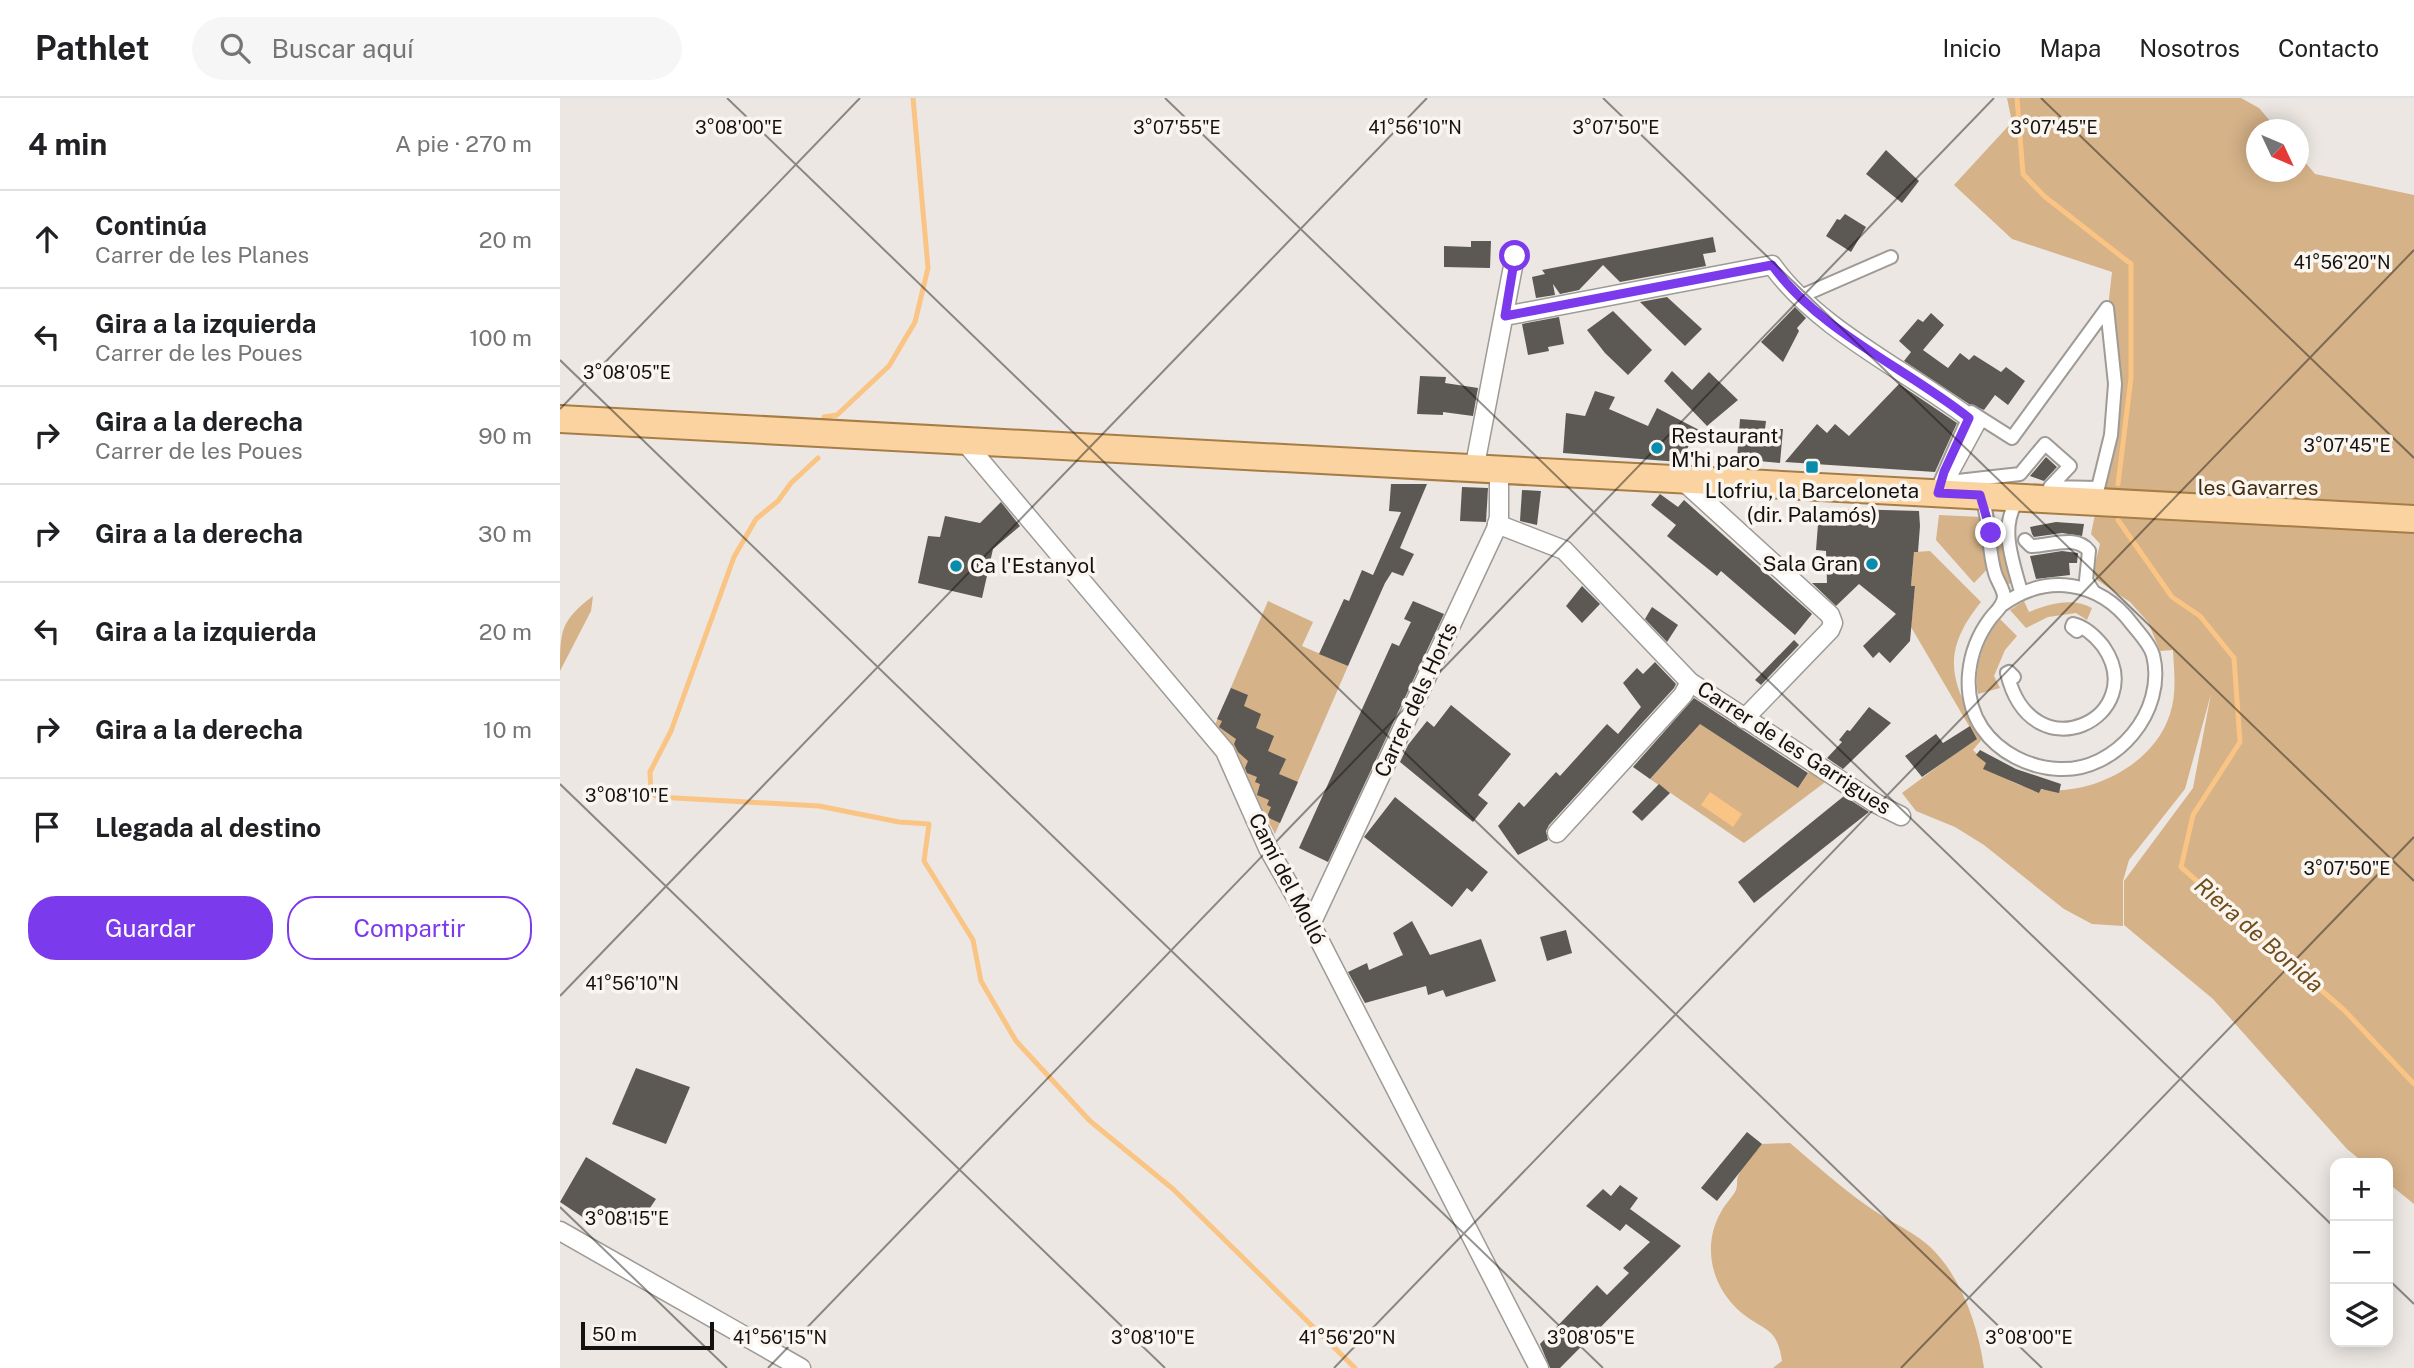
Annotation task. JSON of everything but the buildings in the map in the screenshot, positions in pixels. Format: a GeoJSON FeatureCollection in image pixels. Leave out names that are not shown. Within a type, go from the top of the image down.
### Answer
{"type":"FeatureCollection","features":[{"type":"Feature","properties":{"kind":"main road"},"geometry":{"type":"LineString","coordinates":[[560,419],[1487,470],[1941,488],[1980,495],[2107,505],[2414,519]]}},
{"type":"Feature","properties":{"kind":"street","name":"Carrer dels Horts"},"geometry":{"type":"LineString","coordinates":[[1311,924],[1497,524],[1487,470],[1505,316],[1515,256]]}},
{"type":"Feature","properties":{"kind":"street"},"geometry":{"type":"LineString","coordinates":[[1799,297],[1891,257]]}},
{"type":"Feature","properties":{"kind":"street"},"geometry":{"type":"LineString","coordinates":[[1505,316],[1772,265],[1799,297],[1885,362],[1976,423],[1941,488]]}},
{"type":"Feature","properties":{"kind":"street"},"geometry":{"type":"LineString","coordinates":[[1941,488],[2020,474],[2045,444],[2070,466],[2050,487],[2098,488],[2110,435],[2115,384],[2107,308],[2012,439],[1971,412],[1969,418]]}},
{"type":"Feature","properties":{"kind":"street","name":"Camí del Molló"},"geometry":{"type":"LineString","coordinates":[[963,440],[1225,751],[1268,848],[1311,924],[1539,1368]]}},
{"type":"Feature","properties":{"kind":"street"},"geometry":{"type":"LineString","coordinates":[[1681,479],[1830,615],[1833,623],[1830,630],[1744,719]]}},
{"type":"Feature","properties":{"kind":"street"},"geometry":{"type":"LineString","coordinates":[[1980,495],[1988,515],[1995,575],[2004,595],[2002,605]]}},
{"type":"Feature","properties":{"kind":"street"},"geometry":{"type":"LineString","coordinates":[[2021,497],[2011,510],[2008,532],[2021,592]]}},
{"type":"Feature","properties":{"kind":"street","name":"Carrer de les Garrigues"},"geometry":{"type":"LineString","coordinates":[[1497,524],[1564,551],[1690,682],[1875,803],[1901,816]]}},
{"type":"Feature","properties":{"kind":"street"},"geometry":{"type":"LineString","coordinates":[[2025,540],[2031,546],[2073,541],[2084,545],[2089,551],[2086,580],[2093,591]]}},
{"type":"Feature","properties":{"kind":"street"},"geometry":{"type":"LineString","coordinates":[[2069,584],[2093,591],[2123,612],[2153,653],[2151,701],[2141,724],[2126,744],[2103,758],[2070,770],[2039,768],[2000,747],[1982,728],[1969,691],[1969,663],[1978,639],[2002,605],[2021,592],[2041,585],[2069,584]]}},
{"type":"Feature","properties":{"kind":"street"},"geometry":{"type":"LineString","coordinates":[[2014,677],[2009,671],[2007,673],[2010,686],[2023,709],[2044,727],[2064,730],[2085,724],[2112,699],[2112,666],[2108,653],[2092,634],[2073,624],[2071,627],[2077,631]]}},
{"type":"Feature","properties":{"kind":"street"},"geometry":{"type":"LineString","coordinates":[[1557,833],[1683,695],[1690,682]]}},
{"type":"Feature","properties":{"kind":"street"},"geometry":{"type":"LineString","coordinates":[[560,1231],[801,1368]]}},
{"type":"Feature","properties":{"kind":"green space","name":"les Gavarres"},"geometry":{"type":"Polygon","coordinates":[[[2007,98],[2241,98],[2259,108],[2268,119],[2246,119],[2246,182],[2309,182],[2309,167],[2315,174],[2414,195],[2414,1204],[2393,1187],[2393,1158],[2358,1158],[2347,1149],[2213,999],[2124,925],[2124,881],[2193,788],[2211,694],[2185,789],[2129,860],[2123,881],[2123,926],[2092,924],[2064,909],[1984,845],[1955,827],[1916,811],[1902,793],[1976,738],[1911,627],[1915,587],[1911,586],[1914,552],[1930,551],[1981,602],[1959,637],[1954,669],[1963,701],[1983,738],[1973,750],[2007,779],[2041,790],[2064,790],[2109,778],[2129,767],[2147,752],[2161,734],[2174,698],[2173,650],[2160,651],[2148,622],[2130,602],[2097,580],[2093,572],[2100,544],[2091,534],[2111,436],[2108,307],[2112,272],[2012,239],[1954,185],[2012,122],[2007,98]]]}},
{"type":"Feature","properties":{"kind":"green space"},"geometry":{"type":"Polygon","coordinates":[[[1939,515],[1982,517],[1988,568],[1974,583],[1936,540],[1939,515]]]}},
{"type":"Feature","properties":{"kind":"green space"},"geometry":{"type":"Polygon","coordinates":[[[2002,519],[2004,551],[2014,583],[2007,584],[1998,558],[1998,531],[2002,519]]]}},
{"type":"Feature","properties":{"kind":"green space"},"geometry":{"type":"Polygon","coordinates":[[[593,596],[591,611],[560,671],[564,628],[574,613],[593,596]]]}},
{"type":"Feature","properties":{"kind":"green space"},"geometry":{"type":"Polygon","coordinates":[[[1268,601],[1313,622],[1302,646],[1348,666],[1275,834],[1234,754],[1214,727],[1268,601]]]}},
{"type":"Feature","properties":{"kind":"green space"},"geometry":{"type":"Polygon","coordinates":[[[2024,601],[2029,612],[2068,602],[2092,608],[2087,620],[2076,613],[2048,617],[2026,628],[2010,610],[2024,601]]]}},
{"type":"Feature","properties":{"kind":"green space"},"geometry":{"type":"Polygon","coordinates":[[[2000,619],[2017,636],[2005,650],[1994,676],[2000,688],[1978,694],[1978,664],[1988,636],[2000,619]]]}},
{"type":"Feature","properties":{"kind":"green space"},"geometry":{"type":"Polygon","coordinates":[[[1682,712],[1798,788],[1811,769],[1828,780],[1744,843],[1650,779],[1684,742],[1682,712]]]}},
{"type":"Feature","properties":{"kind":"green space"},"geometry":{"type":"Polygon","coordinates":[[[1790,1143],[1856,1198],[1916,1236],[1943,1261],[1971,1313],[1984,1368],[1773,1368],[1782,1361],[1777,1342],[1774,1336],[1732,1304],[1724,1292],[1713,1267],[1712,1239],[1715,1225],[1736,1190],[1738,1176],[1746,1162],[1762,1144],[1790,1143]]]}},
{"type":"Feature","properties":{"kind":"shaded area"},"geometry":{"type":"Polygon","coordinates":[[[1710,792],[1742,814],[1733,827],[1701,805],[1710,792]]]}},
{"type":"Feature","properties":{"kind":"waterway"},"geometry":{"type":"LineString","coordinates":[[824,417],[837,415],[889,366],[915,322],[928,268],[913,98]]}},
{"type":"Feature","properties":{"kind":"waterway"},"geometry":{"type":"LineString","coordinates":[[2017,98],[2023,174],[2044,196],[2131,264],[2131,378],[2118,484]]}},
{"type":"Feature","properties":{"kind":"waterway"},"geometry":{"type":"LineString","coordinates":[[818,458],[791,483],[778,501],[756,519],[734,557],[671,731],[650,772],[651,793],[658,797],[819,806],[899,822],[929,824],[924,861],[973,940],[981,981],[1016,1041],[1090,1121],[1173,1189],[1355,1368]]}},
{"type":"Feature","properties":{"kind":"waterway","name":"Riera de Bonida"},"geometry":{"type":"LineString","coordinates":[[2118,520],[2172,597],[2200,616],[2234,658],[2240,742],[2193,815],[2181,867],[2344,1010],[2414,1084]]}},
{"type":"Feature","properties":{"kind":"place","name":"Restaurant M'hi paro"},"geometry":{"type":"Point","coordinates":[1657,448]}},
{"type":"Feature","properties":{"kind":"place","name":"Llofriu, la Barceloneta (dir. Palamós)"},"geometry":{"type":"Point","coordinates":[1812,467]}},
{"type":"Feature","properties":{"kind":"place","name":"Sala Gran"},"geometry":{"type":"Point","coordinates":[1872,564]}},
{"type":"Feature","properties":{"kind":"place","name":"Ca l'Estanyol"},"geometry":{"type":"Point","coordinates":[956,566]}},
{"type":"Feature","properties":{"kind":"route"},"geometry":{"type":"LineString","coordinates":[[1515,256],[1505,316],[1772,265],[1799,297],[1885,362],[1969,418],[1944,472],[1938,493],[1980,495],[1988,515],[1991,533]]}}]}
